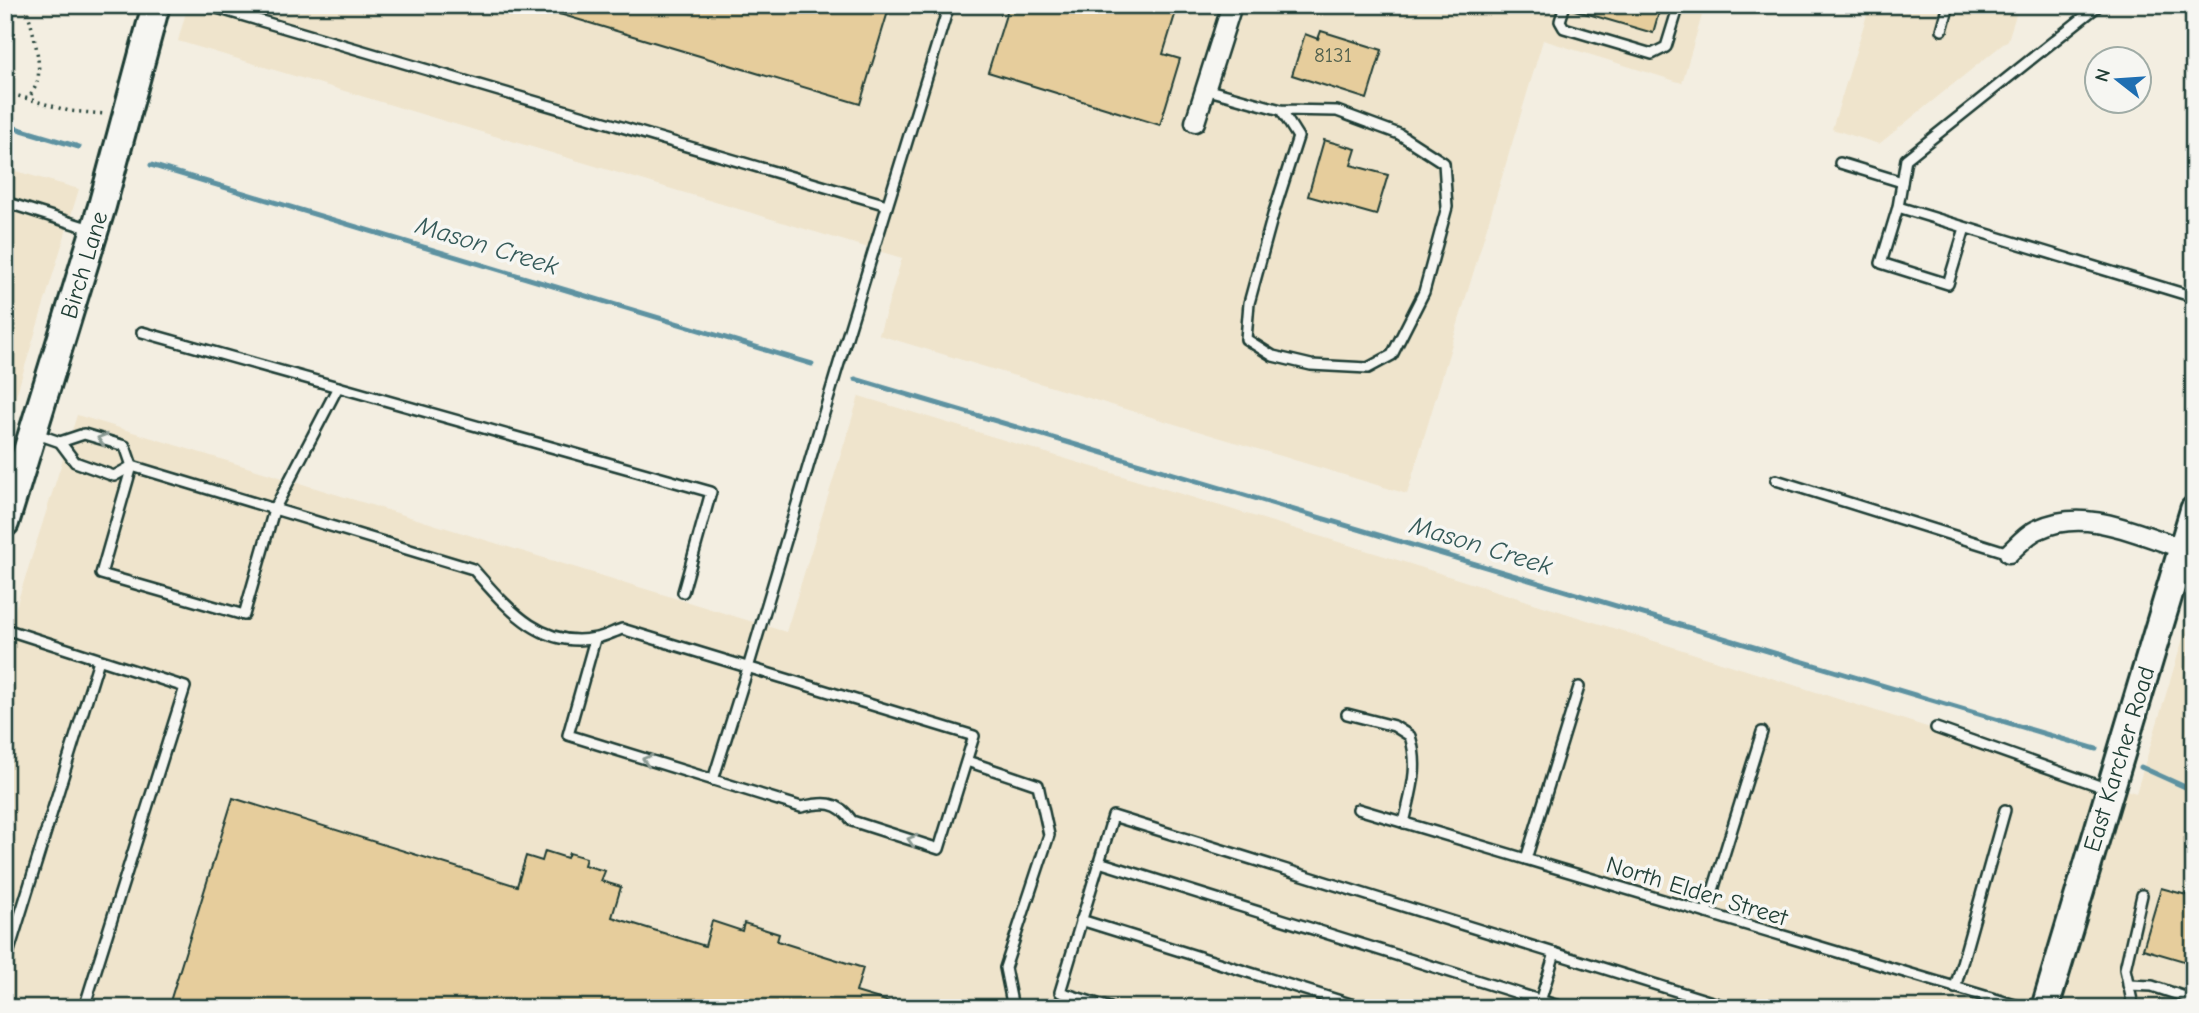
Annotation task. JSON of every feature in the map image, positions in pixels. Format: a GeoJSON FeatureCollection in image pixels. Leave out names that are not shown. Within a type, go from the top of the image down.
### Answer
{"type":"FeatureCollection","features":[{"type":"Feature","properties":{"kind":"street","name":"Birch Lane"},"geometry":{"type":"LineString","coordinates":[[5,523],[95,230],[156,5]]}},
{"type":"Feature","properties":{"kind":"street"},"geometry":{"type":"LineString","coordinates":[[1195,122],[1232,5]]}},
{"type":"Feature","properties":{"kind":"street","name":"East Karcher Road"},"geometry":{"type":"LineString","coordinates":[[2045,1008],[2194,510]]}},
{"type":"Feature","properties":{"kind":"street"},"geometry":{"type":"LineString","coordinates":[[2009,553],[2037,529],[2078,520],[2091,520],[2182,548]]}},
{"type":"Feature","properties":{"kind":"lane"},"geometry":{"type":"LineString","coordinates":[[207,5],[887,205]]}},
{"type":"Feature","properties":{"kind":"lane"},"geometry":{"type":"LineString","coordinates":[[713,780],[949,5]]}},
{"type":"Feature","properties":{"kind":"lane"},"geometry":{"type":"LineString","coordinates":[[1565,5],[1560,21],[1564,28],[1652,54],[1666,47],[1679,5]]}},
{"type":"Feature","properties":{"kind":"lane"},"geometry":{"type":"LineString","coordinates":[[1942,30],[1949,5]]}},
{"type":"Feature","properties":{"kind":"lane"},"geometry":{"type":"LineString","coordinates":[[1965,228],[1948,284],[1881,263],[1898,207],[1906,159],[2099,5]]}},
{"type":"Feature","properties":{"kind":"lane"},"geometry":{"type":"LineString","coordinates":[[1205,89],[1281,110],[1337,111],[1399,134],[1444,163],[1447,207],[1423,292],[1392,355],[1368,368],[1311,365],[1272,356],[1247,339],[1249,303],[1298,136],[1281,110]]}},
{"type":"Feature","properties":{"kind":"lane"},"geometry":{"type":"LineString","coordinates":[[1840,163],[1902,182]]}},
{"type":"Feature","properties":{"kind":"lane"},"geometry":{"type":"LineString","coordinates":[[5,202],[95,230]]}},
{"type":"Feature","properties":{"kind":"lane"},"geometry":{"type":"LineString","coordinates":[[1898,207],[2194,297]]}},
{"type":"Feature","properties":{"kind":"lane"},"geometry":{"type":"LineString","coordinates":[[142,332],[711,492],[683,592]]}},
{"type":"Feature","properties":{"kind":"lane"},"geometry":{"type":"LineString","coordinates":[[60,442],[84,434],[125,446],[131,466],[101,574],[244,615],[274,510],[338,387]]}},
{"type":"Feature","properties":{"kind":"lane"},"geometry":{"type":"LineString","coordinates":[[32,433],[60,442],[75,462],[114,476],[131,466],[473,569],[531,628],[563,640],[595,639],[622,629],[974,736],[939,849],[852,821],[845,810],[824,802],[801,807],[568,735],[595,639]]}},
{"type":"Feature","properties":{"kind":"lane"},"geometry":{"type":"LineString","coordinates":[[1776,480],[2009,553]]}},
{"type":"Feature","properties":{"kind":"lane"},"geometry":{"type":"LineString","coordinates":[[5,629],[185,687],[84,1008]]}},
{"type":"Feature","properties":{"kind":"lane"},"geometry":{"type":"LineString","coordinates":[[5,964],[99,660]]}},
{"type":"Feature","properties":{"kind":"lane"},"geometry":{"type":"LineString","coordinates":[[1526,859],[1579,687]]}},
{"type":"Feature","properties":{"kind":"lane"},"geometry":{"type":"LineString","coordinates":[[1347,714],[1394,726],[1410,736],[1416,770],[1404,823]]}},
{"type":"Feature","properties":{"kind":"lane"},"geometry":{"type":"LineString","coordinates":[[1936,728],[2110,790]]}},
{"type":"Feature","properties":{"kind":"lane"},"geometry":{"type":"LineString","coordinates":[[1706,913],[1762,732]]}},
{"type":"Feature","properties":{"kind":"lane"},"geometry":{"type":"LineString","coordinates":[[967,761],[1038,785],[1049,835],[1005,968],[1013,1008]]}},
{"type":"Feature","properties":{"kind":"lane","name":"North Elder Street"},"geometry":{"type":"LineString","coordinates":[[1358,809],[2025,1008]]}},
{"type":"Feature","properties":{"kind":"lane"},"geometry":{"type":"LineString","coordinates":[[1955,988],[2006,810]]}},
{"type":"Feature","properties":{"kind":"lane"},"geometry":{"type":"LineString","coordinates":[[1110,1008],[1060,992],[1113,816],[1731,1008]]}},
{"type":"Feature","properties":{"kind":"lane"},"geometry":{"type":"LineString","coordinates":[[1099,862],[1539,1004],[1565,1008]]}},
{"type":"Feature","properties":{"kind":"lane"},"geometry":{"type":"LineString","coordinates":[[2130,1008],[2132,1001],[2125,969],[2141,895]]}},
{"type":"Feature","properties":{"kind":"lane"},"geometry":{"type":"LineString","coordinates":[[1082,920],[1363,1008]]}},
{"type":"Feature","properties":{"kind":"lane"},"geometry":{"type":"LineString","coordinates":[[1539,1004],[1555,953]]}},
{"type":"Feature","properties":{"kind":"lane"},"geometry":{"type":"LineString","coordinates":[[2129,985],[2152,986],[2194,1000]]}},
{"type":"Feature","properties":{"kind":"path"},"geometry":{"type":"LineString","coordinates":[[26,5],[38,66],[37,83],[29,98]]}},
{"type":"Feature","properties":{"kind":"path"},"geometry":{"type":"LineString","coordinates":[[5,92],[69,111],[99,113],[124,120]]}},
{"type":"Feature","properties":{"kind":"shaded area"},"geometry":{"type":"Polygon","coordinates":[[[188,5],[1705,5],[1682,83],[1543,40],[1407,494],[879,335],[902,258],[178,41],[188,5]]]}},
{"type":"Feature","properties":{"kind":"shaded area"},"geometry":{"type":"Polygon","coordinates":[[[1870,5],[2019,5],[2008,40],[1879,144],[1832,129],[1870,5]]]}},
{"type":"Feature","properties":{"kind":"shaded area"},"geometry":{"type":"Polygon","coordinates":[[[5,168],[79,189],[5,432],[5,168]]]}},
{"type":"Feature","properties":{"kind":"shaded area"},"geometry":{"type":"Polygon","coordinates":[[[859,396],[1388,557],[2136,793],[2194,602],[2194,1008],[5,1008],[5,641],[77,415],[786,632],[859,396]]]}},
{"type":"Feature","properties":{"kind":"building"},"geometry":{"type":"Polygon","coordinates":[[[544,5],[890,5],[860,104],[543,9],[544,5]]]}},
{"type":"Feature","properties":{"kind":"building"},"geometry":{"type":"Polygon","coordinates":[[[1009,5],[1178,5],[1163,54],[1180,59],[1160,125],[988,72],[1009,5]]]}},
{"type":"Feature","properties":{"kind":"building"},"geometry":{"type":"Polygon","coordinates":[[[1572,5],[1661,5],[1653,33],[1571,9],[1572,5]]]}},
{"type":"Feature","properties":{"kind":"building"},"geometry":{"type":"Polygon","coordinates":[[[1321,31],[1382,50],[1367,99],[1292,75],[1305,34],[1318,39],[1321,31]]]}},
{"type":"Feature","properties":{"kind":"building"},"geometry":{"type":"Polygon","coordinates":[[[1324,140],[1356,149],[1351,165],[1388,175],[1376,215],[1308,196],[1324,140]]]}},
{"type":"Feature","properties":{"kind":"building"},"geometry":{"type":"Polygon","coordinates":[[[233,798],[517,886],[526,856],[542,861],[545,851],[567,858],[569,853],[586,858],[584,865],[605,871],[601,881],[621,887],[612,917],[705,946],[712,921],[742,931],[744,923],[779,934],[777,941],[863,968],[856,992],[896,1004],[895,1008],[168,1008],[233,798]]]}},
{"type":"Feature","properties":{"kind":"building"},"geometry":{"type":"Polygon","coordinates":[[[2161,888],[2194,897],[2194,964],[2143,949],[2161,888]]]}},
{"type":"Feature","properties":{"kind":"waterway","name":"Mason Creek"},"geometry":{"type":"LineString","coordinates":[[5,125],[79,147]]}},
{"type":"Feature","properties":{"kind":"waterway","name":"Mason Creek"},"geometry":{"type":"LineString","coordinates":[[151,165],[812,364]]}},
{"type":"Feature","properties":{"kind":"waterway","name":"Mason Creek"},"geometry":{"type":"LineString","coordinates":[[855,379],[2096,749]]}},
{"type":"Feature","properties":{"kind":"waterway","name":"Mason Creek"},"geometry":{"type":"LineString","coordinates":[[2141,767],[2194,791]]}}]}
